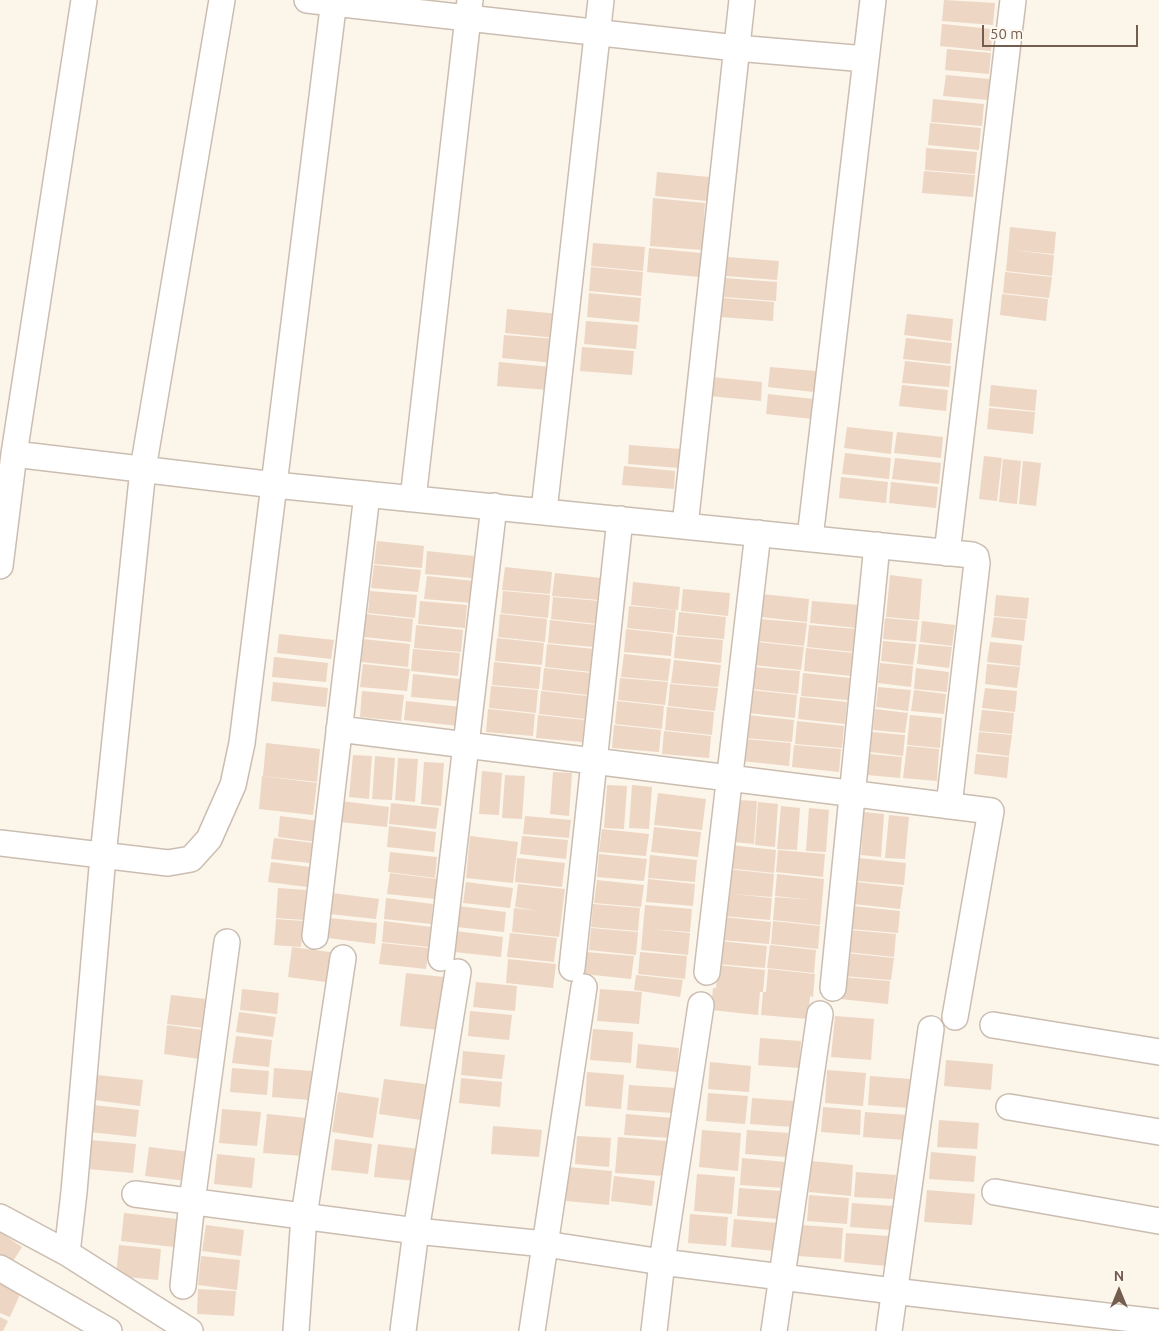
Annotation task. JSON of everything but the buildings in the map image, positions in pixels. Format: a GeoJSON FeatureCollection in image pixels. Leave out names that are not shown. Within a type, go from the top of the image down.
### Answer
{"type":"FeatureCollection","features":[{"type":"Feature","properties":{"kind":"street"},"geometry":{"type":"LineString","coordinates":[[0,566],[14,454],[84,0]]}},
{"type":"Feature","properties":{"kind":"street"},"geometry":{"type":"LineString","coordinates":[[67,1253],[103,856],[143,469],[222,0]]}},
{"type":"Feature","properties":{"kind":"street"},"geometry":{"type":"LineString","coordinates":[[307,0],[469,9],[598,34],[866,59]]}},
{"type":"Feature","properties":{"kind":"street"},"geometry":{"type":"LineString","coordinates":[[544,511],[601,0]]}},
{"type":"Feature","properties":{"kind":"street"},"geometry":{"type":"LineString","coordinates":[[685,526],[742,0]]}},
{"type":"Feature","properties":{"kind":"street"},"geometry":{"type":"LineString","coordinates":[[810,538],[873,0]]}},
{"type":"Feature","properties":{"kind":"street"},"geometry":{"type":"LineString","coordinates":[[947,553],[1013,0]]}},
{"type":"Feature","properties":{"kind":"street"},"geometry":{"type":"LineString","coordinates":[[0,843],[168,863],[191,859],[209,839],[233,785],[242,743],[334,2]]}},
{"type":"Feature","properties":{"kind":"street"},"geometry":{"type":"LineString","coordinates":[[413,499],[469,9]]}},
{"type":"Feature","properties":{"kind":"street"},"geometry":{"type":"LineString","coordinates":[[14,454],[275,485],[972,555],[976,557],[977,562],[949,806]]}},
{"type":"Feature","properties":{"kind":"street"},"geometry":{"type":"LineString","coordinates":[[314,936],[367,494]]}},
{"type":"Feature","properties":{"kind":"street"},"geometry":{"type":"LineString","coordinates":[[403,1331],[449,965],[465,745],[494,506]]}},
{"type":"Feature","properties":{"kind":"street"},"geometry":{"type":"LineString","coordinates":[[532,1331],[578,977],[594,762],[620,519]]}},
{"type":"Feature","properties":{"kind":"street"},"geometry":{"type":"LineString","coordinates":[[707,972],[758,533]]}},
{"type":"Feature","properties":{"kind":"street"},"geometry":{"type":"LineString","coordinates":[[833,988],[877,545]]}},
{"type":"Feature","properties":{"kind":"street"},"geometry":{"type":"LineString","coordinates":[[339,729],[990,811],[955,1017]]}},
{"type":"Feature","properties":{"kind":"street"},"geometry":{"type":"LineString","coordinates":[[183,1286],[192,1202],[227,942]]}},
{"type":"Feature","properties":{"kind":"street"},"geometry":{"type":"LineString","coordinates":[[296,1331],[304,1216],[343,958]]}},
{"type":"Feature","properties":{"kind":"street"},"geometry":{"type":"LineString","coordinates":[[654,1331],[662,1262],[701,1005]]}},
{"type":"Feature","properties":{"kind":"street"},"geometry":{"type":"LineString","coordinates":[[774,1331],[820,1014]]}},
{"type":"Feature","properties":{"kind":"street"},"geometry":{"type":"LineString","coordinates":[[993,1025],[1159,1052]]}},
{"type":"Feature","properties":{"kind":"street"},"geometry":{"type":"LineString","coordinates":[[889,1331],[893,1291],[931,1030]]}},
{"type":"Feature","properties":{"kind":"street"},"geometry":{"type":"LineString","coordinates":[[1009,1107],[1159,1132]]}},
{"type":"Feature","properties":{"kind":"street"},"geometry":{"type":"LineString","coordinates":[[995,1192],[1159,1221]]}},
{"type":"Feature","properties":{"kind":"street"},"geometry":{"type":"LineString","coordinates":[[135,1194],[416,1231],[544,1244],[662,1262],[893,1291],[1159,1322]]}},
{"type":"Feature","properties":{"kind":"street"},"geometry":{"type":"LineString","coordinates":[[0,1217],[67,1253],[190,1331]]}},
{"type":"Feature","properties":{"kind":"street"},"geometry":{"type":"LineString","coordinates":[[0,1268],[110,1331]]}}]}
